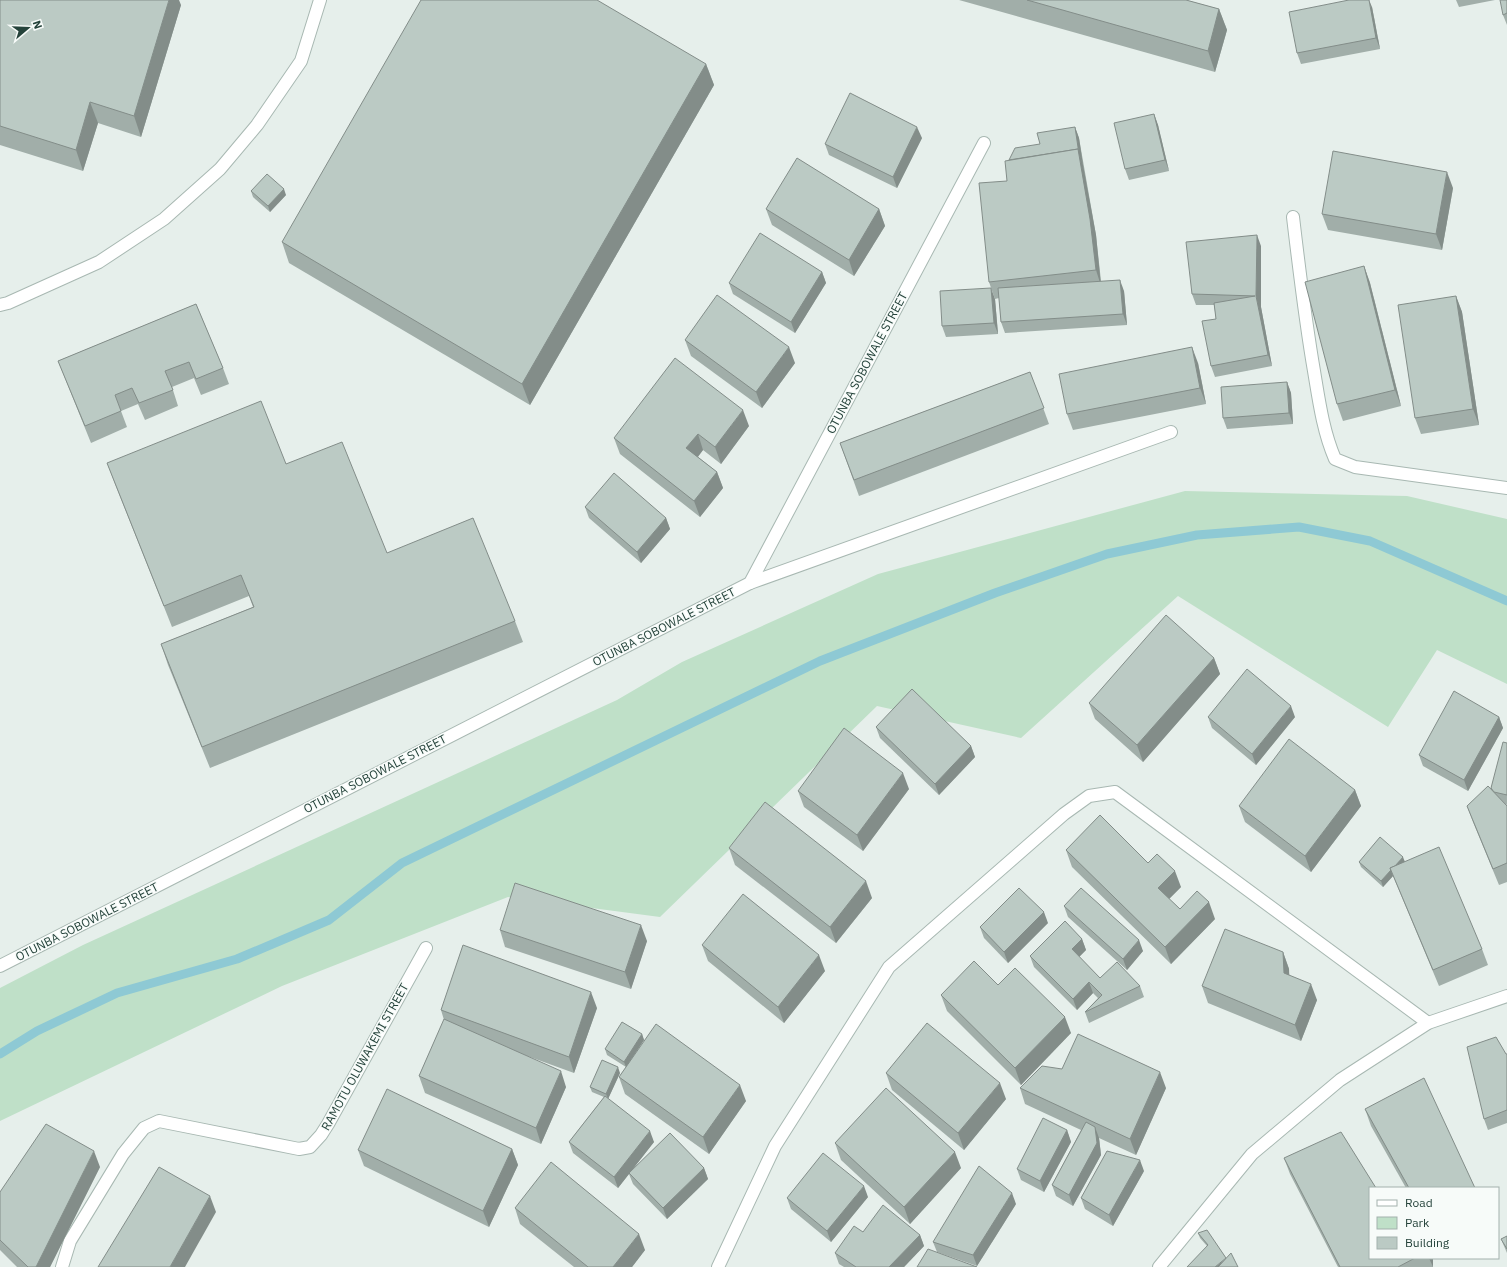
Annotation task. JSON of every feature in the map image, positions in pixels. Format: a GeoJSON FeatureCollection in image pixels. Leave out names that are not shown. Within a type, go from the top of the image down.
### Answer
{"type":"FeatureCollection","features":[{"type":"Feature","properties":{"kind":"street"},"geometry":{"type":"LineString","coordinates":[[0,305],[8,303],[99,262],[164,219],[220,169],[257,125],[302,61],[320,0]]}},
{"type":"Feature","properties":{"kind":"street","name":"OTUNBA SOBOWALE STREET"},"geometry":{"type":"LineString","coordinates":[[750,583],[984,143]]}},
{"type":"Feature","properties":{"kind":"street"},"geometry":{"type":"LineString","coordinates":[[1293,217],[1303,306],[1321,413],[1325,433],[1335,459],[1355,467],[1507,488]]}},
{"type":"Feature","properties":{"kind":"street","name":"OTUNBA SOBOWALE STREET"},"geometry":{"type":"LineString","coordinates":[[0,966],[750,583],[1171,432]]}},
{"type":"Feature","properties":{"kind":"street"},"geometry":{"type":"LineString","coordinates":[[718,1267],[775,1146],[889,967],[1064,814],[1089,796],[1115,792],[1428,1023]]}},
{"type":"Feature","properties":{"kind":"street","name":"RAMOTU OLUWAKEMI STREET"},"geometry":{"type":"LineString","coordinates":[[62,1267],[70,1241],[123,1154],[144,1128],[159,1121],[299,1149],[310,1147],[321,1135],[328,1124],[426,948]]}},
{"type":"Feature","properties":{"kind":"street"},"geometry":{"type":"LineString","coordinates":[[1159,1267],[1252,1154],[1340,1080],[1428,1023],[1507,996]]}},
{"type":"Feature","properties":{"kind":"green space"},"geometry":{"type":"Polygon","coordinates":[[[1185,491],[1407,496],[1507,519],[1507,684],[1437,650],[1388,727],[1178,596],[1021,738],[877,706],[660,917],[508,897],[282,986],[0,1121],[0,988],[83,945],[617,700],[682,662],[878,574],[1185,491]]]}},
{"type":"Feature","properties":{"kind":"building"},"geometry":{"type":"Polygon","coordinates":[[[0,0],[169,0],[134,116],[90,102],[76,150],[0,126],[0,0]]]}},
{"type":"Feature","properties":{"kind":"building"},"geometry":{"type":"Polygon","coordinates":[[[421,0],[597,0],[706,64],[522,384],[282,242],[421,0]]]}},
{"type":"Feature","properties":{"kind":"building"},"geometry":{"type":"Polygon","coordinates":[[[1027,0],[1186,0],[1219,9],[1208,51],[1027,0]]]}},
{"type":"Feature","properties":{"kind":"building"},"geometry":{"type":"Polygon","coordinates":[[[1349,0],[1369,0],[1376,38],[1297,53],[1289,12],[1349,0]]]}},
{"type":"Feature","properties":{"kind":"building"},"geometry":{"type":"Polygon","coordinates":[[[1500,0],[1507,0],[1507,13],[1503,15],[1500,0]]]}},
{"type":"Feature","properties":{"kind":"building"},"geometry":{"type":"Polygon","coordinates":[[[850,93],[917,127],[893,177],[825,144],[850,93]]]}},
{"type":"Feature","properties":{"kind":"building"},"geometry":{"type":"Polygon","coordinates":[[[1154,114],[1165,160],[1125,169],[1114,123],[1154,114]]]}},
{"type":"Feature","properties":{"kind":"building"},"geometry":{"type":"Polygon","coordinates":[[[1075,127],[1079,154],[1078,149],[1009,160],[1015,148],[1040,144],[1037,133],[1075,127]]]}},
{"type":"Feature","properties":{"kind":"building"},"geometry":{"type":"Polygon","coordinates":[[[1078,149],[1090,219],[1096,270],[989,282],[979,183],[1007,181],[1005,161],[1078,149]]]}},
{"type":"Feature","properties":{"kind":"building"},"geometry":{"type":"Polygon","coordinates":[[[1333,151],[1447,172],[1436,234],[1322,214],[1333,151]]]}},
{"type":"Feature","properties":{"kind":"building"},"geometry":{"type":"Polygon","coordinates":[[[797,158],[879,209],[849,260],[766,209],[797,158]]]}},
{"type":"Feature","properties":{"kind":"building"},"geometry":{"type":"Polygon","coordinates":[[[267,174],[284,189],[268,206],[251,191],[267,174]]]}},
{"type":"Feature","properties":{"kind":"building"},"geometry":{"type":"Polygon","coordinates":[[[760,233],[822,272],[791,322],[729,283],[760,233]]]}},
{"type":"Feature","properties":{"kind":"building"},"geometry":{"type":"Polygon","coordinates":[[[1257,235],[1256,296],[1268,355],[1211,366],[1202,321],[1216,319],[1214,303],[1255,296],[1192,294],[1186,242],[1257,235]]]}},
{"type":"Feature","properties":{"kind":"building"},"geometry":{"type":"Polygon","coordinates":[[[1364,266],[1395,390],[1337,404],[1305,282],[1364,266]]]}},
{"type":"Feature","properties":{"kind":"building"},"geometry":{"type":"Polygon","coordinates":[[[1120,280],[1123,314],[1001,322],[998,288],[1120,280]]]}},
{"type":"Feature","properties":{"kind":"building"},"geometry":{"type":"Polygon","coordinates":[[[991,288],[994,323],[942,326],[940,291],[991,288]]]}},
{"type":"Feature","properties":{"kind":"building"},"geometry":{"type":"Polygon","coordinates":[[[717,295],[789,347],[756,392],[685,340],[717,295]]]}},
{"type":"Feature","properties":{"kind":"building"},"geometry":{"type":"Polygon","coordinates":[[[1456,296],[1473,409],[1415,418],[1398,305],[1456,296]]]}},
{"type":"Feature","properties":{"kind":"building"},"geometry":{"type":"Polygon","coordinates":[[[196,304],[223,368],[196,379],[189,362],[165,371],[173,390],[139,403],[132,388],[115,395],[121,411],[85,426],[58,361],[196,304]]]}},
{"type":"Feature","properties":{"kind":"building"},"geometry":{"type":"Polygon","coordinates":[[[1192,347],[1200,388],[1067,414],[1059,374],[1192,347]]]}},
{"type":"Feature","properties":{"kind":"building"},"geometry":{"type":"Polygon","coordinates":[[[675,358],[743,410],[715,447],[698,434],[686,448],[717,472],[694,501],[614,438],[675,358]]]}},
{"type":"Feature","properties":{"kind":"building"},"geometry":{"type":"Polygon","coordinates":[[[1030,372],[1044,408],[854,480],[840,443],[1030,372]]]}},
{"type":"Feature","properties":{"kind":"building"},"geometry":{"type":"Polygon","coordinates":[[[1287,382],[1289,413],[1223,418],[1221,387],[1287,382]]]}},
{"type":"Feature","properties":{"kind":"building"},"geometry":{"type":"Polygon","coordinates":[[[261,401],[286,464],[342,442],[387,553],[473,518],[515,621],[202,747],[161,644],[254,607],[241,575],[164,606],[107,463],[261,401]]]}},
{"type":"Feature","properties":{"kind":"building"},"geometry":{"type":"Polygon","coordinates":[[[614,473],[666,518],[637,552],[585,507],[614,473]]]}},
{"type":"Feature","properties":{"kind":"building"},"geometry":{"type":"Polygon","coordinates":[[[1166,615],[1214,658],[1137,745],[1089,703],[1166,615]]]}},
{"type":"Feature","properties":{"kind":"building"},"geometry":{"type":"Polygon","coordinates":[[[1247,669],[1291,706],[1252,754],[1208,717],[1247,669]]]}},
{"type":"Feature","properties":{"kind":"building"},"geometry":{"type":"Polygon","coordinates":[[[912,689],[971,746],[935,784],[876,727],[912,689]]]}},
{"type":"Feature","properties":{"kind":"building"},"geometry":{"type":"Polygon","coordinates":[[[1454,691],[1499,717],[1464,780],[1419,755],[1454,691]]]}},
{"type":"Feature","properties":{"kind":"building"},"geometry":{"type":"Polygon","coordinates":[[[844,728],[903,773],[857,835],[798,791],[844,728]]]}},
{"type":"Feature","properties":{"kind":"building"},"geometry":{"type":"Polygon","coordinates":[[[1289,739],[1355,790],[1305,856],[1239,806],[1289,739]]]}},
{"type":"Feature","properties":{"kind":"building"},"geometry":{"type":"Polygon","coordinates":[[[1503,742],[1507,743],[1507,795],[1494,792],[1491,788],[1503,742]]]}},
{"type":"Feature","properties":{"kind":"building"},"geometry":{"type":"Polygon","coordinates":[[[1488,786],[1507,806],[1507,863],[1493,869],[1467,806],[1488,786]]]}},
{"type":"Feature","properties":{"kind":"building"},"geometry":{"type":"Polygon","coordinates":[[[765,802],[866,881],[830,927],[729,848],[765,802]]]}},
{"type":"Feature","properties":{"kind":"building"},"geometry":{"type":"Polygon","coordinates":[[[1100,815],[1148,863],[1157,854],[1175,871],[1158,888],[1180,909],[1197,891],[1209,902],[1165,947],[1066,850],[1100,815]]]}},
{"type":"Feature","properties":{"kind":"building"},"geometry":{"type":"Polygon","coordinates":[[[1380,837],[1403,857],[1395,866],[1390,868],[1391,870],[1381,881],[1359,862],[1380,837]]]}},
{"type":"Feature","properties":{"kind":"building"},"geometry":{"type":"Polygon","coordinates":[[[1439,847],[1482,949],[1433,970],[1390,868],[1439,847]]]}},
{"type":"Feature","properties":{"kind":"building"},"geometry":{"type":"Polygon","coordinates":[[[515,883],[641,925],[625,972],[500,930],[515,883]]]}},
{"type":"Feature","properties":{"kind":"building"},"geometry":{"type":"Polygon","coordinates":[[[1019,888],[1044,912],[1004,952],[980,927],[1019,888]]]}},
{"type":"Feature","properties":{"kind":"building"},"geometry":{"type":"Polygon","coordinates":[[[1081,888],[1139,940],[1123,959],[1064,906],[1081,888]]]}},
{"type":"Feature","properties":{"kind":"building"},"geometry":{"type":"Polygon","coordinates":[[[743,894],[819,955],[778,1007],[702,945],[743,894]]]}},
{"type":"Feature","properties":{"kind":"building"},"geometry":{"type":"Polygon","coordinates":[[[1065,921],[1082,939],[1072,949],[1100,978],[1117,962],[1140,986],[1085,1012],[1102,995],[1089,982],[1073,999],[1030,956],[1065,921]]]}},
{"type":"Feature","properties":{"kind":"building"},"geometry":{"type":"Polygon","coordinates":[[[1225,929],[1283,952],[1284,973],[1311,984],[1295,1025],[1202,986],[1225,929]]]}},
{"type":"Feature","properties":{"kind":"building"},"geometry":{"type":"Polygon","coordinates":[[[463,945],[591,992],[569,1057],[441,1010],[463,945]]]}},
{"type":"Feature","properties":{"kind":"building"},"geometry":{"type":"Polygon","coordinates":[[[974,961],[998,985],[1015,968],[1065,1017],[1015,1068],[941,995],[974,961]]]}},
{"type":"Feature","properties":{"kind":"building"},"geometry":{"type":"Polygon","coordinates":[[[444,1019],[561,1071],[536,1128],[419,1076],[444,1019]]]}},
{"type":"Feature","properties":{"kind":"building"},"geometry":{"type":"Polygon","coordinates":[[[622,1022],[642,1034],[624,1062],[605,1049],[622,1022]]]}},
{"type":"Feature","properties":{"kind":"building"},"geometry":{"type":"Polygon","coordinates":[[[927,1023],[1000,1083],[958,1133],[886,1073],[927,1023]]]}},
{"type":"Feature","properties":{"kind":"building"},"geometry":{"type":"Polygon","coordinates":[[[656,1024],[740,1085],[703,1137],[619,1077],[656,1024]]]}},
{"type":"Feature","properties":{"kind":"building"},"geometry":{"type":"Polygon","coordinates":[[[1078,1034],[1160,1072],[1130,1139],[1020,1088],[1042,1066],[1062,1069],[1078,1034]]]}},
{"type":"Feature","properties":{"kind":"building"},"geometry":{"type":"Polygon","coordinates":[[[1496,1037],[1507,1054],[1507,1110],[1484,1119],[1467,1047],[1496,1037]]]}},
{"type":"Feature","properties":{"kind":"building"},"geometry":{"type":"Polygon","coordinates":[[[602,1060],[618,1067],[606,1094],[590,1087],[602,1060]]]}},
{"type":"Feature","properties":{"kind":"building"},"geometry":{"type":"Polygon","coordinates":[[[1424,1078],[1475,1187],[1408,1187],[1365,1109],[1424,1078]]]}},
{"type":"Feature","properties":{"kind":"building"},"geometry":{"type":"Polygon","coordinates":[[[886,1088],[955,1152],[904,1207],[835,1143],[886,1088]]]}},
{"type":"Feature","properties":{"kind":"building"},"geometry":{"type":"Polygon","coordinates":[[[387,1089],[512,1149],[483,1211],[358,1150],[387,1089]]]}},
{"type":"Feature","properties":{"kind":"building"},"geometry":{"type":"Polygon","coordinates":[[[605,1096],[650,1131],[614,1177],[569,1142],[605,1096]]]}},
{"type":"Feature","properties":{"kind":"building"},"geometry":{"type":"Polygon","coordinates":[[[1043,1118],[1067,1130],[1040,1181],[1017,1169],[1043,1118]]]}},
{"type":"Feature","properties":{"kind":"building"},"geometry":{"type":"Polygon","coordinates":[[[1086,1122],[1095,1127],[1097,1143],[1069,1195],[1052,1185],[1086,1122]]]}},
{"type":"Feature","properties":{"kind":"building"},"geometry":{"type":"Polygon","coordinates":[[[46,1124],[94,1151],[36,1267],[28,1267],[0,1240],[0,1192],[46,1124]]]}},
{"type":"Feature","properties":{"kind":"building"},"geometry":{"type":"Polygon","coordinates":[[[1341,1132],[1375,1187],[1369,1187],[1369,1259],[1413,1259],[1398,1267],[1340,1267],[1284,1158],[1341,1132]]]}},
{"type":"Feature","properties":{"kind":"building"},"geometry":{"type":"Polygon","coordinates":[[[670,1133],[704,1168],[663,1208],[629,1173],[670,1133]]]}},
{"type":"Feature","properties":{"kind":"building"},"geometry":{"type":"Polygon","coordinates":[[[1107,1151],[1140,1160],[1109,1215],[1081,1198],[1107,1151]]]}},
{"type":"Feature","properties":{"kind":"building"},"geometry":{"type":"Polygon","coordinates":[[[823,1153],[864,1186],[827,1231],[787,1198],[823,1153]]]}},
{"type":"Feature","properties":{"kind":"building"},"geometry":{"type":"Polygon","coordinates":[[[551,1162],[639,1234],[613,1267],[588,1267],[515,1208],[551,1162]]]}},
{"type":"Feature","properties":{"kind":"building"},"geometry":{"type":"Polygon","coordinates":[[[979,1166],[1012,1193],[973,1255],[933,1242],[979,1166]]]}},
{"type":"Feature","properties":{"kind":"building"},"geometry":{"type":"Polygon","coordinates":[[[159,1167],[210,1196],[170,1267],[98,1267],[159,1167]]]}},
{"type":"Feature","properties":{"kind":"building"},"geometry":{"type":"Polygon","coordinates":[[[883,1205],[920,1235],[889,1267],[856,1267],[835,1253],[854,1226],[863,1232],[883,1205]]]}},
{"type":"Feature","properties":{"kind":"building"},"geometry":{"type":"Polygon","coordinates":[[[1207,1230],[1226,1258],[1215,1267],[1187,1267],[1208,1245],[1198,1233],[1207,1230]]]}},
{"type":"Feature","properties":{"kind":"building"},"geometry":{"type":"Polygon","coordinates":[[[1507,1236],[1507,1249],[1501,1239],[1507,1236]]]}},
{"type":"Feature","properties":{"kind":"building"},"geometry":{"type":"Polygon","coordinates":[[[928,1249],[977,1267],[917,1267],[928,1249]]]}},
{"type":"Feature","properties":{"kind":"building"},"geometry":{"type":"Polygon","coordinates":[[[1231,1253],[1238,1267],[1218,1267],[1231,1253]]]}},
{"type":"Feature","properties":{"kind":"waterway"},"geometry":{"type":"LineString","coordinates":[[0,1054],[37,1031],[117,993],[237,959],[329,920],[402,863],[820,661],[995,593],[1107,554],[1197,535],[1299,527],[1370,541],[1507,601]]}}]}
